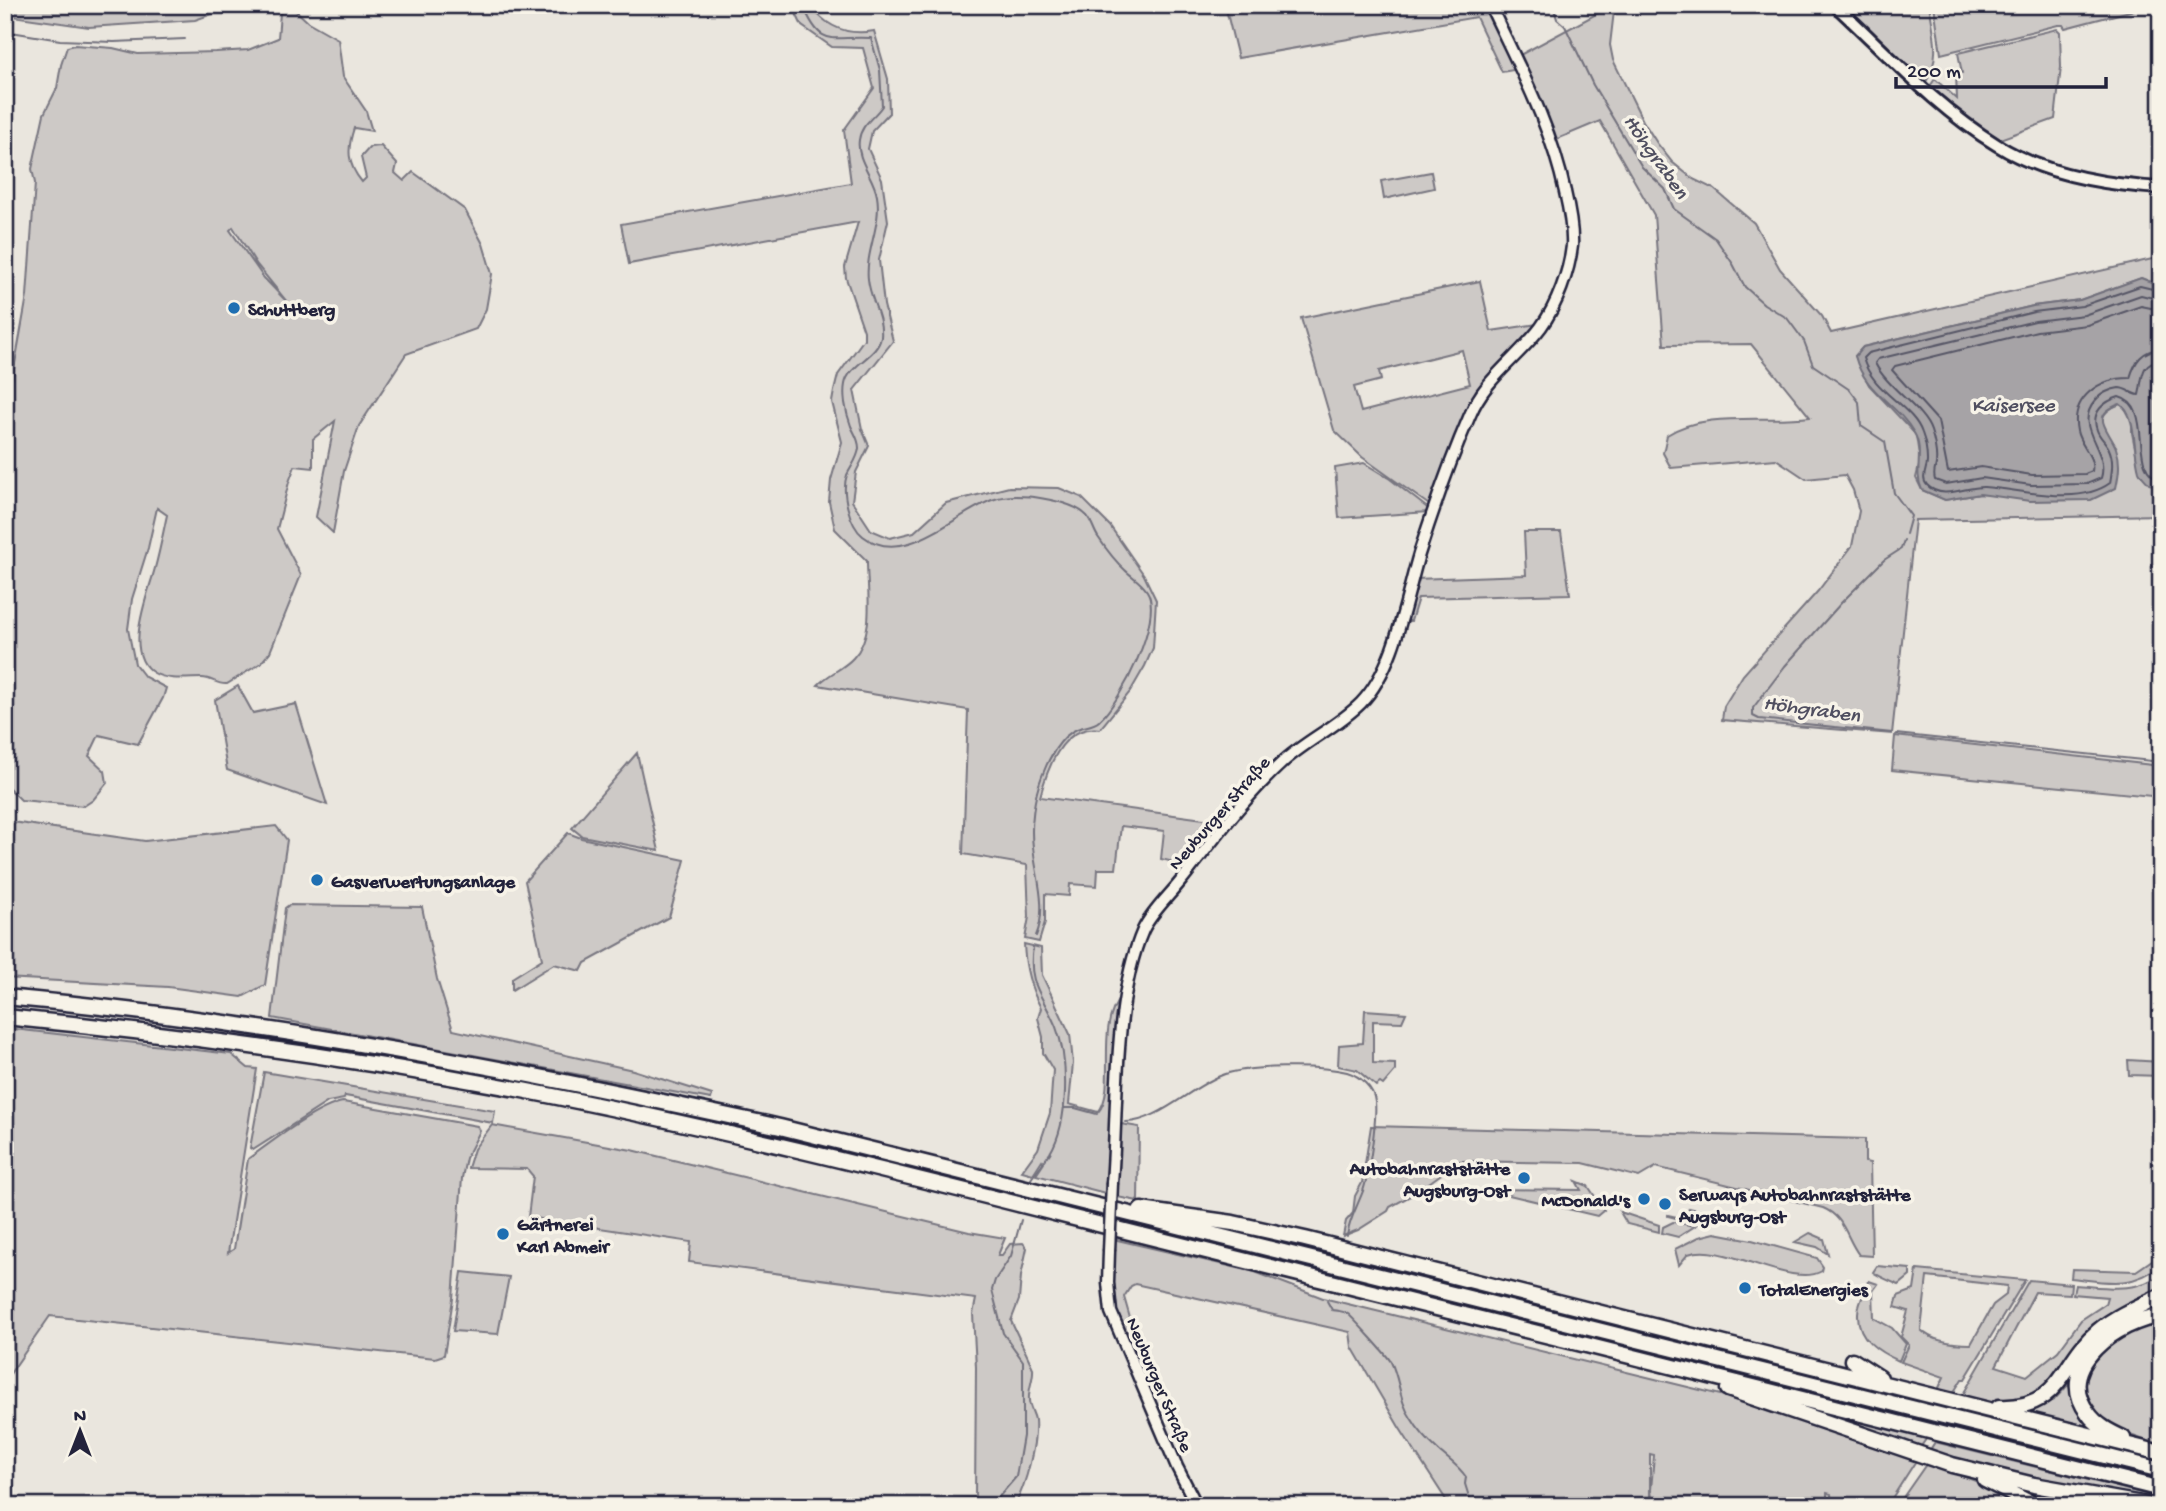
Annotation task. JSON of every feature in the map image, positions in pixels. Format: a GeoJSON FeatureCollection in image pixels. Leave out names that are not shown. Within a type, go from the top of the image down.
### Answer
{"type":"FeatureCollection","features":[{"type":"Feature","properties":{"kind":"highway"},"geometry":{"type":"LineString","coordinates":[[5,997],[297,1034],[525,1073],[780,1127],[2161,1470]]}},
{"type":"Feature","properties":{"kind":"highway"},"geometry":{"type":"LineString","coordinates":[[5,1017],[305,1053],[523,1090],[646,1116],[789,1148],[2161,1489]]}},
{"type":"Feature","properties":{"kind":"highway"},"geometry":{"type":"LineString","coordinates":[[1104,1208],[1157,1211],[1305,1239],[2155,1452]]}},
{"type":"Feature","properties":{"kind":"highway"},"geometry":{"type":"LineString","coordinates":[[1305,1239],[1319,1238],[1338,1242],[1356,1239]]}},
{"type":"Feature","properties":{"kind":"highway"},"geometry":{"type":"LineString","coordinates":[[1970,1405],[2009,1408],[2038,1401],[2060,1381],[2081,1349],[2099,1330],[2161,1296]]}},
{"type":"Feature","properties":{"kind":"highway"},"geometry":{"type":"LineString","coordinates":[[2155,1452],[2113,1433],[2093,1419],[2083,1404],[2079,1382],[2087,1358],[2112,1333],[2133,1322],[2161,1316]]}},
{"type":"Feature","properties":{"kind":"highway"},"geometry":{"type":"LineString","coordinates":[[1852,1360],[1897,1387]]}},
{"type":"Feature","properties":{"kind":"highway"},"geometry":{"type":"LineString","coordinates":[[1651,1362],[1952,1465],[2015,1493],[2036,1506]]}},
{"type":"Feature","properties":{"kind":"highway"},"geometry":{"type":"LineString","coordinates":[[1952,1465],[2048,1487],[2148,1505]]}},
{"type":"Feature","properties":{"kind":"highway"},"geometry":{"type":"LineString","coordinates":[[2124,1506],[2148,1505]]}},
{"type":"Feature","properties":{"kind":"main road"},"geometry":{"type":"LineString","coordinates":[[1835,5],[1957,118],[1999,147],[2050,169],[2075,176],[2161,188]]}},
{"type":"Feature","properties":{"kind":"street","name":"Neuburger Straße"},"geometry":{"type":"LineString","coordinates":[[1197,1506],[1115,1324],[1109,1298],[1112,1183],[1124,1009],[1133,956],[1145,926],[1256,788],[1288,758],[1340,722],[1374,687],[1390,654],[1433,510],[1471,411],[1482,392],[1539,329],[1553,309],[1572,246],[1564,186],[1538,103],[1490,5]]}},
{"type":"Feature","properties":{"kind":"shaded area"},"geometry":{"type":"Polygon","coordinates":[[[5,5],[238,5],[195,20],[89,27],[5,15],[5,5]]]}},
{"type":"Feature","properties":{"kind":"shaded area"},"geometry":{"type":"Polygon","coordinates":[[[792,5],[810,5],[823,19],[846,31],[874,31],[888,79],[889,113],[872,131],[868,149],[882,179],[888,221],[879,260],[884,305],[893,341],[854,390],[862,429],[869,446],[856,472],[852,501],[871,530],[890,538],[914,532],[946,503],[1009,487],[1059,488],[1081,497],[1110,526],[1144,575],[1156,600],[1153,648],[1130,692],[1100,729],[1087,729],[1076,734],[1059,751],[1047,774],[1040,797],[1226,822],[1190,866],[1161,859],[1164,831],[1121,826],[1116,869],[1098,869],[1097,886],[1070,884],[1069,896],[1045,894],[1045,922],[1039,942],[1025,939],[1029,917],[1027,865],[963,854],[968,710],[818,685],[853,658],[865,637],[868,625],[867,561],[835,529],[829,502],[831,480],[842,442],[832,402],[834,391],[838,375],[864,339],[845,267],[858,222],[629,264],[621,224],[851,183],[844,130],[874,88],[863,48],[832,47],[802,26],[792,5]]]}},
{"type":"Feature","properties":{"kind":"shaded area"},"geometry":{"type":"Polygon","coordinates":[[[1225,5],[1488,5],[1519,69],[1502,72],[1476,17],[1238,58],[1225,5]]]}},
{"type":"Feature","properties":{"kind":"shaded area"},"geometry":{"type":"Polygon","coordinates":[[[1841,5],[1929,5],[1935,56],[1930,76],[1924,85],[1841,5]]]}},
{"type":"Feature","properties":{"kind":"shaded area"},"geometry":{"type":"Polygon","coordinates":[[[1934,5],[2153,5],[2065,28],[2058,25],[1941,54],[1934,5]]]}},
{"type":"Feature","properties":{"kind":"shaded area"},"geometry":{"type":"Polygon","coordinates":[[[1611,6],[1614,11],[1610,45],[1613,60],[1657,143],[1672,162],[1693,179],[1714,189],[1754,223],[1780,269],[1822,316],[1831,333],[2161,257],[2161,286],[2141,278],[2080,300],[2033,306],[1863,347],[1855,356],[1869,385],[1916,435],[1920,462],[1916,478],[1922,490],[1945,500],[1980,494],[2000,495],[2116,446],[2104,427],[2103,417],[2106,412],[2120,404],[2132,418],[2132,433],[2140,473],[2161,486],[2161,515],[1915,520],[1892,734],[1722,720],[1724,706],[1743,675],[1818,591],[1852,546],[1859,511],[1845,475],[1806,479],[1776,459],[1671,468],[1663,453],[1667,435],[1700,422],[1810,417],[1751,344],[1664,345],[1654,215],[1600,121],[1555,140],[1518,56],[1611,6]]]}},
{"type":"Feature","properties":{"kind":"shaded area"},"geometry":{"type":"Polygon","coordinates":[[[292,7],[308,22],[338,39],[343,77],[366,111],[372,131],[354,128],[350,143],[351,163],[362,182],[366,178],[361,157],[370,147],[381,146],[397,164],[395,173],[404,181],[413,172],[465,210],[483,244],[492,274],[486,309],[476,329],[406,354],[359,426],[344,471],[333,533],[316,517],[335,421],[313,439],[313,468],[295,466],[277,529],[301,575],[270,652],[261,663],[227,684],[206,678],[159,676],[145,664],[140,652],[138,639],[143,608],[167,515],[157,508],[132,599],[128,629],[135,664],[145,677],[166,688],[163,698],[138,744],[99,735],[89,756],[105,771],[107,783],[93,800],[84,806],[21,800],[5,784],[5,458],[10,392],[27,296],[35,183],[32,169],[44,114],[57,88],[67,47],[75,45],[113,48],[138,54],[248,50],[278,38],[280,13],[292,7]],[[233,227],[230,230],[264,278],[287,302],[257,265],[233,227]]]}},
{"type":"Feature","properties":{"kind":"shaded area"},"geometry":{"type":"Polygon","coordinates":[[[2057,29],[2060,32],[2061,67],[2055,119],[2000,139],[1960,115],[1928,89],[1935,79],[1957,99],[1956,74],[1962,73],[1958,53],[2057,29]]]}},
{"type":"Feature","properties":{"kind":"shaded area"},"geometry":{"type":"Polygon","coordinates":[[[1431,172],[1434,188],[1384,199],[1381,181],[1431,172]]]}},
{"type":"Feature","properties":{"kind":"shaded area"},"geometry":{"type":"Polygon","coordinates":[[[1480,281],[1491,331],[1538,324],[1476,390],[1432,507],[1362,457],[1334,430],[1301,318],[1480,281]],[[1462,350],[1379,371],[1381,380],[1354,387],[1361,412],[1470,384],[1462,350]]]}},
{"type":"Feature","properties":{"kind":"shaded area"},"geometry":{"type":"Polygon","coordinates":[[[1364,463],[1390,479],[1430,510],[1429,512],[1339,518],[1335,468],[1364,463]]]}},
{"type":"Feature","properties":{"kind":"shaded area"},"geometry":{"type":"Polygon","coordinates":[[[1524,532],[1561,532],[1570,594],[1418,598],[1411,621],[1403,621],[1415,579],[1526,575],[1524,532]]]}},
{"type":"Feature","properties":{"kind":"shaded area"},"geometry":{"type":"Polygon","coordinates":[[[238,686],[253,713],[296,704],[327,805],[227,770],[215,700],[238,686]]]}},
{"type":"Feature","properties":{"kind":"shaded area"},"geometry":{"type":"Polygon","coordinates":[[[1895,736],[2161,766],[2161,797],[1892,770],[1895,736]]]}},
{"type":"Feature","properties":{"kind":"shaded area"},"geometry":{"type":"Polygon","coordinates":[[[637,753],[659,851],[582,836],[572,828],[637,753]]]}},
{"type":"Feature","properties":{"kind":"shaded area"},"geometry":{"type":"Polygon","coordinates":[[[5,818],[12,822],[145,841],[276,826],[287,840],[265,985],[242,997],[168,987],[5,978],[5,818]]]}},
{"type":"Feature","properties":{"kind":"shaded area"},"geometry":{"type":"Polygon","coordinates":[[[568,833],[685,860],[669,917],[585,963],[581,971],[554,964],[512,990],[512,978],[542,959],[525,881],[568,833]]]}},
{"type":"Feature","properties":{"kind":"shaded area"},"geometry":{"type":"Polygon","coordinates":[[[289,905],[422,907],[437,979],[453,1030],[633,1070],[712,1095],[711,1099],[272,1018],[285,908],[289,905]]]}},
{"type":"Feature","properties":{"kind":"shaded area"},"geometry":{"type":"Polygon","coordinates":[[[1024,944],[1041,948],[1042,975],[1070,1034],[1073,1063],[1069,1104],[1098,1112],[1104,1102],[1109,1025],[1113,1010],[1121,997],[1105,1193],[1036,1175],[1044,1163],[1042,1160],[1033,1174],[1022,1171],[1038,1149],[1050,1113],[1053,1070],[1043,1053],[1043,1037],[1038,1018],[1041,1008],[1029,977],[1024,944]]]}},
{"type":"Feature","properties":{"kind":"shaded area"},"geometry":{"type":"Polygon","coordinates":[[[1365,1010],[1406,1013],[1402,1022],[1373,1021],[1373,1063],[1395,1064],[1395,1071],[1383,1085],[1380,1083],[1376,1086],[1357,1070],[1338,1066],[1339,1045],[1363,1043],[1365,1010]]]}},
{"type":"Feature","properties":{"kind":"shaded area"},"geometry":{"type":"Polygon","coordinates":[[[5,1028],[231,1054],[248,1068],[257,1069],[228,1253],[234,1249],[248,1159],[321,1110],[343,1102],[477,1126],[480,1131],[466,1158],[462,1178],[453,1299],[444,1355],[435,1358],[50,1316],[5,1381],[5,1028]]]}},
{"type":"Feature","properties":{"kind":"shaded area"},"geometry":{"type":"Polygon","coordinates":[[[2128,1060],[2161,1062],[2161,1076],[2129,1075],[2128,1060]]]}},
{"type":"Feature","properties":{"kind":"shaded area"},"geometry":{"type":"Polygon","coordinates":[[[264,1072],[495,1111],[493,1123],[345,1096],[344,1099],[328,1102],[253,1150],[250,1148],[264,1072]]]}},
{"type":"Feature","properties":{"kind":"shaded area"},"geometry":{"type":"Polygon","coordinates":[[[1121,1124],[1139,1127],[1138,1201],[1117,1197],[1121,1124]]]}},
{"type":"Feature","properties":{"kind":"shaded area"},"geometry":{"type":"Polygon","coordinates":[[[492,1125],[632,1150],[969,1232],[1005,1238],[998,1255],[1002,1255],[1010,1244],[1023,1243],[1027,1248],[1019,1300],[1011,1321],[1033,1368],[1029,1400],[1035,1430],[1030,1464],[1015,1505],[937,1506],[952,1499],[975,1498],[976,1367],[973,1314],[976,1299],[689,1262],[691,1242],[528,1217],[533,1176],[527,1169],[468,1168],[474,1149],[492,1125]]]}},
{"type":"Feature","properties":{"kind":"shaded area"},"geometry":{"type":"Polygon","coordinates":[[[1371,1126],[1865,1139],[1865,1162],[1870,1163],[1872,1256],[1859,1255],[1841,1222],[1823,1208],[1656,1167],[1639,1177],[1583,1163],[1459,1161],[1414,1194],[1390,1207],[1388,1211],[1343,1236],[1346,1221],[1353,1213],[1355,1196],[1362,1183],[1371,1126]]]}},
{"type":"Feature","properties":{"kind":"shaded area"},"geometry":{"type":"Polygon","coordinates":[[[1576,1181],[1588,1186],[1604,1210],[1597,1216],[1484,1189],[1581,1190],[1576,1181]]]}},
{"type":"Feature","properties":{"kind":"shaded area"},"geometry":{"type":"Polygon","coordinates":[[[1689,1208],[1714,1214],[1698,1224],[1668,1216],[1686,1219],[1689,1208]]]}},
{"type":"Feature","properties":{"kind":"shaded area"},"geometry":{"type":"Polygon","coordinates":[[[1620,1212],[1659,1225],[1659,1232],[1627,1224],[1620,1212]]]}},
{"type":"Feature","properties":{"kind":"shaded area"},"geometry":{"type":"Polygon","coordinates":[[[1673,1222],[1695,1226],[1678,1237],[1662,1233],[1663,1227],[1673,1222]]]}},
{"type":"Feature","properties":{"kind":"shaded area"},"geometry":{"type":"Polygon","coordinates":[[[1715,1233],[1817,1258],[1823,1267],[1822,1271],[1809,1275],[1793,1274],[1738,1258],[1703,1252],[1688,1254],[1679,1265],[1675,1249],[1699,1237],[1715,1233]]]}},
{"type":"Feature","properties":{"kind":"shaded area"},"geometry":{"type":"Polygon","coordinates":[[[1810,1233],[1824,1239],[1828,1254],[1817,1247],[1795,1242],[1810,1233]]]}},
{"type":"Feature","properties":{"kind":"shaded area"},"geometry":{"type":"Polygon","coordinates":[[[1113,1239],[1255,1272],[1323,1298],[1737,1399],[1917,1459],[1887,1506],[1832,1506],[1831,1494],[1827,1493],[1827,1506],[1653,1506],[1651,1490],[1654,1455],[1650,1454],[1650,1506],[1450,1506],[1352,1347],[1350,1332],[1135,1284],[1124,1297],[1143,1364],[1140,1378],[1114,1311],[1113,1239]]]}},
{"type":"Feature","properties":{"kind":"shaded area"},"geometry":{"type":"Polygon","coordinates":[[[2161,1254],[2161,1265],[2140,1278],[2129,1281],[2107,1282],[2071,1278],[2072,1269],[2136,1271],[2161,1254]]]}},
{"type":"Feature","properties":{"kind":"shaded area"},"geometry":{"type":"Polygon","coordinates":[[[1877,1266],[1910,1269],[1910,1276],[1899,1285],[1873,1272],[1877,1266]]]}},
{"type":"Feature","properties":{"kind":"shaded area"},"geometry":{"type":"Polygon","coordinates":[[[1917,1270],[2025,1280],[1965,1379],[1962,1379],[1952,1395],[1938,1390],[1944,1377],[1901,1362],[1909,1345],[1901,1337],[1908,1311],[1895,1307],[1898,1296],[1914,1290],[1917,1270]],[[1927,1277],[1921,1330],[1938,1340],[1971,1344],[1993,1305],[2006,1295],[2007,1286],[1927,1277]]]}},
{"type":"Feature","properties":{"kind":"shaded area"},"geometry":{"type":"Polygon","coordinates":[[[462,1272],[509,1277],[498,1334],[453,1331],[462,1272]]]}},
{"type":"Feature","properties":{"kind":"shaded area"},"geometry":{"type":"Polygon","coordinates":[[[2161,1274],[2161,1290],[2027,1402],[1999,1405],[1962,1396],[2029,1280],[2071,1284],[2070,1294],[2035,1292],[1996,1366],[2027,1376],[2058,1351],[2081,1320],[2105,1304],[2107,1297],[2073,1294],[2075,1285],[2131,1287],[2161,1274]]]}},
{"type":"Feature","properties":{"kind":"shaded area"},"geometry":{"type":"Polygon","coordinates":[[[1869,1281],[1878,1284],[1873,1291],[1874,1318],[1892,1328],[1906,1344],[1899,1361],[1877,1349],[1861,1330],[1858,1309],[1869,1281]]]}},
{"type":"Feature","properties":{"kind":"shaded area"},"geometry":{"type":"Polygon","coordinates":[[[1513,1302],[1601,1320],[1949,1405],[1945,1411],[1513,1302]]]}},
{"type":"Feature","properties":{"kind":"shaded area"},"geometry":{"type":"Polygon","coordinates":[[[2161,1320],[2161,1446],[2116,1430],[2088,1407],[2082,1389],[2090,1358],[2114,1336],[2161,1320]]]}},
{"type":"Feature","properties":{"kind":"shaded area"},"geometry":{"type":"Polygon","coordinates":[[[2069,1384],[2072,1401],[2099,1433],[2018,1414],[2054,1400],[2069,1384]]]}},
{"type":"Feature","properties":{"kind":"shaded area"},"geometry":{"type":"Polygon","coordinates":[[[1818,1410],[1929,1435],[1919,1449],[1818,1410]]]}},
{"type":"Feature","properties":{"kind":"shaded area"},"geometry":{"type":"Polygon","coordinates":[[[1935,1442],[2161,1498],[2161,1505],[2071,1490],[1928,1453],[1935,1442]]]}},
{"type":"Feature","properties":{"kind":"shaded area"},"geometry":{"type":"Polygon","coordinates":[[[1927,1463],[1981,1483],[2026,1506],[1897,1506],[1927,1463]]]}},
{"type":"Feature","properties":{"kind":"shaded area"},"geometry":{"type":"Polygon","coordinates":[[[2009,1484],[2111,1505],[2048,1506],[2009,1484]]]}},
{"type":"Feature","properties":{"kind":"water","name":"Kaisersee"},"geometry":{"type":"Polygon","coordinates":[[[2141,278],[2161,286],[2161,364],[2156,397],[2161,414],[2161,486],[2149,484],[2140,473],[2132,425],[2120,404],[2105,413],[2103,418],[2119,458],[2116,488],[2091,500],[2030,501],[1980,494],[1945,500],[1922,490],[1918,476],[1917,440],[1907,423],[1866,380],[1855,356],[1863,347],[2033,306],[2080,300],[2141,278]]]}},
{"type":"Feature","properties":{"kind":"waterway"},"geometry":{"type":"LineString","coordinates":[[803,5],[810,20],[823,35],[830,38],[871,38],[880,70],[882,106],[862,130],[859,147],[877,196],[877,217],[868,279],[880,322],[881,337],[876,349],[851,372],[844,389],[847,415],[859,445],[845,482],[848,507],[858,531],[879,544],[896,546],[931,534],[995,499],[1016,496],[1056,501],[1087,516],[1111,555],[1147,591],[1151,603],[1150,620],[1138,659],[1118,696],[1097,723],[1077,729],[1065,737],[1051,756],[1039,784],[1032,820],[1041,903],[1036,936]]}},
{"type":"Feature","properties":{"kind":"waterway","name":"Höhgraben"},"geometry":{"type":"LineString","coordinates":[[1553,5],[1557,19],[1565,26],[1593,85],[1642,167],[1665,189],[1674,209],[1716,239],[1745,287],[1764,304],[1787,318],[1804,341],[1813,365],[1850,390],[1859,402],[1861,426],[1885,442],[1894,493],[1911,516],[1906,534]]}},
{"type":"Feature","properties":{"kind":"waterway"},"geometry":{"type":"LineString","coordinates":[[5,31],[60,40],[114,42],[185,39]]}},
{"type":"Feature","properties":{"kind":"waterway","name":"Höhgraben"},"geometry":{"type":"LineString","coordinates":[[1892,733],[1759,719],[1753,716],[1753,708],[1785,666],[1842,602],[1884,560],[1901,549],[1904,540]]}},
{"type":"Feature","properties":{"kind":"waterway","name":"Höhgraben"},"geometry":{"type":"LineString","coordinates":[[1896,734],[2161,762]]}},
{"type":"Feature","properties":{"kind":"waterway"},"geometry":{"type":"LineString","coordinates":[[1031,1179],[1056,1140],[1061,1125],[1065,1091],[1060,1041],[1034,981],[1033,947]]}},
{"type":"Feature","properties":{"kind":"waterway"},"geometry":{"type":"LineString","coordinates":[[1125,1122],[1149,1117],[1209,1081],[1232,1072],[1302,1067],[1352,1074],[1369,1087],[1374,1097],[1375,1110],[1365,1183],[1347,1236]]}},
{"type":"Feature","properties":{"kind":"waterway"},"geometry":{"type":"LineString","coordinates":[[1064,1108],[1097,1114]]}},
{"type":"Feature","properties":{"kind":"waterway"},"geometry":{"type":"LineString","coordinates":[[991,1506],[1016,1477],[1023,1436],[1023,1361],[1003,1333],[992,1290],[995,1280],[1011,1256],[1021,1220]]}},
{"type":"Feature","properties":{"kind":"waterway"},"geometry":{"type":"LineString","coordinates":[[1327,1301],[1332,1310],[1348,1314],[1391,1362],[1407,1411],[1428,1440],[1466,1477],[1465,1484],[1470,1500],[1498,1503],[1538,1499],[1550,1506]]}},
{"type":"Feature","properties":{"kind":"place","name":"Schuttberg"},"geometry":{"type":"Point","coordinates":[234,308]}},
{"type":"Feature","properties":{"kind":"place","name":"Gasverwertungsanlage"},"geometry":{"type":"Point","coordinates":[317,880]}},
{"type":"Feature","properties":{"kind":"place","name":"Autobahnraststätte Augsburg-Ost"},"geometry":{"type":"Point","coordinates":[1524,1178]}},
{"type":"Feature","properties":{"kind":"place","name":"McDonald's"},"geometry":{"type":"Point","coordinates":[1644,1199]}},
{"type":"Feature","properties":{"kind":"place","name":"Serways Autobahnraststätte Augsburg-Ost"},"geometry":{"type":"Point","coordinates":[1665,1204]}},
{"type":"Feature","properties":{"kind":"place","name":"Gärtnerei Karl Abmeir"},"geometry":{"type":"Point","coordinates":[503,1234]}},
{"type":"Feature","properties":{"kind":"place","name":"TotalEnergies"},"geometry":{"type":"Point","coordinates":[1745,1288]}}]}
